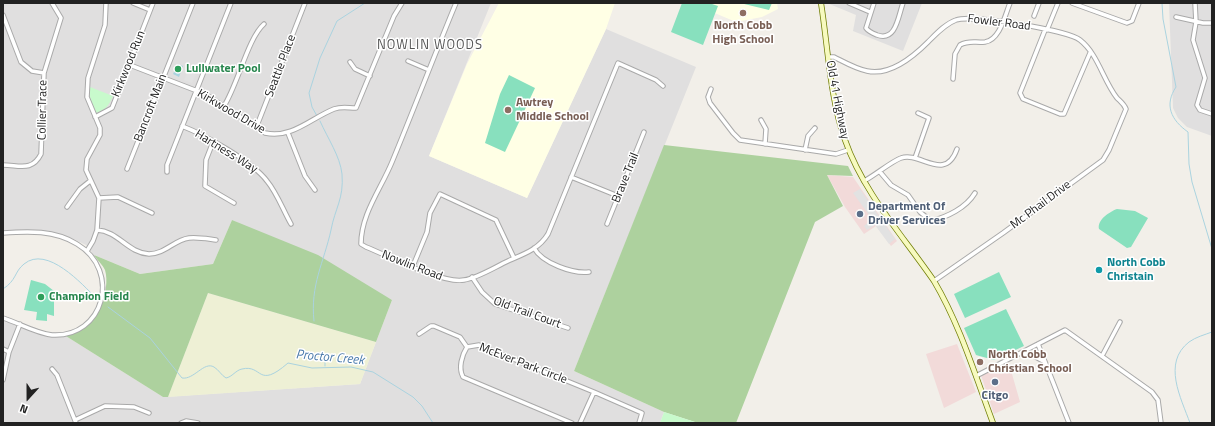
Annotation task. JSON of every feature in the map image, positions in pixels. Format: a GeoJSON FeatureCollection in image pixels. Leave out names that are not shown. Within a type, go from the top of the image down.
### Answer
{"type":"FeatureCollection","features":[{"type":"Feature","properties":{"kind":"main road","name":"Old 41 Highway"},"geometry":{"type":"LineString","coordinates":[[821,3],[839,119],[848,150],[864,182],[934,281],[952,315],[993,423]]}},
{"type":"Feature","properties":{"kind":"street","name":"Collier Trace"},"geometry":{"type":"LineString","coordinates":[[3,165],[29,166],[35,162],[40,154],[44,73],[61,18],[52,3]]}},
{"type":"Feature","properties":{"kind":"street"},"geometry":{"type":"LineString","coordinates":[[86,250],[93,241],[96,230],[99,198],[86,170],[87,159],[100,135],[100,128],[87,97],[88,78],[105,25],[106,3]]}},
{"type":"Feature","properties":{"kind":"street"},"geometry":{"type":"LineString","coordinates":[[133,3],[150,10]]}},
{"type":"Feature","properties":{"kind":"street","name":"Kirkwood Run"},"geometry":{"type":"LineString","coordinates":[[96,117],[112,108],[153,3]]}},
{"type":"Feature","properties":{"kind":"street","name":"Bancroft Main"},"geometry":{"type":"LineString","coordinates":[[127,169],[193,3]]}},
{"type":"Feature","properties":{"kind":"street"},"geometry":{"type":"LineString","coordinates":[[167,172],[166,165],[231,3]]}},
{"type":"Feature","properties":{"kind":"street","name":"Seattle Place"},"geometry":{"type":"LineString","coordinates":[[256,128],[305,3]]}},
{"type":"Feature","properties":{"kind":"street"},"geometry":{"type":"LineString","coordinates":[[315,190],[305,176],[288,133],[335,109],[345,107],[354,108],[358,106],[394,16],[402,3]]}},
{"type":"Feature","properties":{"kind":"street","name":"Nowlin Road"},"geometry":{"type":"LineString","coordinates":[[456,3],[391,163],[364,219],[361,236],[362,244],[366,247],[442,279],[456,281],[472,277],[514,258],[543,242],[548,234],[618,63],[656,80],[663,86]]}},
{"type":"Feature","properties":{"kind":"street"},"geometry":{"type":"LineString","coordinates":[[849,3],[870,12]]}},
{"type":"Feature","properties":{"kind":"street"},"geometry":{"type":"LineString","coordinates":[[874,3],[866,24],[867,30],[879,36],[886,36],[894,31],[903,3]]}},
{"type":"Feature","properties":{"kind":"street"},"geometry":{"type":"LineString","coordinates":[[953,79],[955,54],[960,45],[970,41],[990,41],[998,31],[1010,3]]}},
{"type":"Feature","properties":{"kind":"street"},"geometry":{"type":"LineString","coordinates":[[1034,16],[1039,3]]}},
{"type":"Feature","properties":{"kind":"street"},"geometry":{"type":"LineString","coordinates":[[1058,3],[1020,93],[1023,99],[1060,114],[1064,114],[1090,53]]}},
{"type":"Feature","properties":{"kind":"street"},"geometry":{"type":"LineString","coordinates":[[1072,3],[1127,23],[1132,21],[1139,3]]}},
{"type":"Feature","properties":{"kind":"street"},"geometry":{"type":"LineString","coordinates":[[1195,3],[1196,22],[1193,40],[1205,78],[1197,105],[1200,110],[1212,114]]}},
{"type":"Feature","properties":{"kind":"street"},"geometry":{"type":"LineString","coordinates":[[3,15],[21,62],[32,71],[44,73]]}},
{"type":"Feature","properties":{"kind":"street"},"geometry":{"type":"LineString","coordinates":[[1176,17],[1196,22],[1212,23]]}},
{"type":"Feature","properties":{"kind":"street","name":"Fowler Road"},"geometry":{"type":"LineString","coordinates":[[829,57],[834,57],[867,72],[884,71],[919,51],[939,32],[956,20],[967,18],[1002,21],[1070,34],[1080,39],[1094,56],[1117,98],[1124,104],[1126,110]]}},
{"type":"Feature","properties":{"kind":"street"},"geometry":{"type":"LineString","coordinates":[[224,106],[234,89],[257,32],[264,24]]}},
{"type":"Feature","properties":{"kind":"street"},"geometry":{"type":"LineString","coordinates":[[408,61],[429,70]]}},
{"type":"Feature","properties":{"kind":"street"},"geometry":{"type":"LineString","coordinates":[[350,62],[355,69],[370,76]]}},
{"type":"Feature","properties":{"kind":"street","name":"Kirkwood Drive"},"geometry":{"type":"LineString","coordinates":[[130,65],[196,91],[224,106],[265,133],[274,135],[288,133]]}},
{"type":"Feature","properties":{"kind":"street"},"geometry":{"type":"LineString","coordinates":[[711,89],[708,97],[710,103],[736,136],[744,141],[836,154],[848,150]]}},
{"type":"Feature","properties":{"kind":"street","name":"Mc Phail Drive"},"geometry":{"type":"LineString","coordinates":[[934,281],[1103,160],[1109,150],[1126,110]]}},
{"type":"Feature","properties":{"kind":"street"},"geometry":{"type":"LineString","coordinates":[[915,158],[929,118],[918,114]]}},
{"type":"Feature","properties":{"kind":"street"},"geometry":{"type":"LineString","coordinates":[[761,120],[766,129],[764,144]]}},
{"type":"Feature","properties":{"kind":"street","name":"Hartness Way"},"geometry":{"type":"LineString","coordinates":[[182,126],[213,142],[264,177],[290,224]]}},
{"type":"Feature","properties":{"kind":"street"},"geometry":{"type":"LineString","coordinates":[[805,150],[808,136],[815,128]]}},
{"type":"Feature","properties":{"kind":"street","name":"Brave Trail"},"geometry":{"type":"LineString","coordinates":[[607,224],[644,132]]}},
{"type":"Feature","properties":{"kind":"street"},"geometry":{"type":"LineString","coordinates":[[213,142],[206,160],[205,186],[234,203]]}},
{"type":"Feature","properties":{"kind":"street"},"geometry":{"type":"LineString","coordinates":[[864,182],[901,158],[915,158],[930,164],[940,165],[951,159],[957,149]]}},
{"type":"Feature","properties":{"kind":"street"},"geometry":{"type":"LineString","coordinates":[[880,172],[891,185],[908,195],[920,212],[931,221],[948,215],[971,200],[975,193]]}},
{"type":"Feature","properties":{"kind":"street"},"geometry":{"type":"LineString","coordinates":[[571,177],[618,196]]}},
{"type":"Feature","properties":{"kind":"street"},"geometry":{"type":"LineString","coordinates":[[67,207],[80,188],[90,180]]}},
{"type":"Feature","properties":{"kind":"street"},"geometry":{"type":"LineString","coordinates":[[413,266],[427,232],[430,213],[440,194],[496,220],[514,258]]}},
{"type":"Feature","properties":{"kind":"street"},"geometry":{"type":"LineString","coordinates":[[99,198],[118,197],[152,213]]}},
{"type":"Feature","properties":{"kind":"street"},"geometry":{"type":"LineString","coordinates":[[96,230],[114,234],[135,250],[149,254],[161,252],[188,238],[216,240]]}},
{"type":"Feature","properties":{"kind":"street"},"geometry":{"type":"LineString","coordinates":[[3,233],[39,232],[67,239],[86,250],[98,266],[104,287],[100,304],[92,317],[78,329],[56,334],[48,334],[3,318]]}},
{"type":"Feature","properties":{"kind":"street"},"geometry":{"type":"LineString","coordinates":[[534,248],[543,259],[550,263],[579,273],[589,272]]}},
{"type":"Feature","properties":{"kind":"street","name":"Old Trail Court"},"geometry":{"type":"LineString","coordinates":[[472,277],[482,292],[495,304],[568,328]]}},
{"type":"Feature","properties":{"kind":"street"},"geometry":{"type":"LineString","coordinates":[[1102,356],[1120,322]]}},
{"type":"Feature","properties":{"kind":"street"},"geometry":{"type":"LineString","coordinates":[[3,380],[9,352],[20,324]]}},
{"type":"Feature","properties":{"kind":"street"},"geometry":{"type":"LineString","coordinates":[[419,334],[431,326],[434,326],[460,337],[467,347]]}},
{"type":"Feature","properties":{"kind":"street"},"geometry":{"type":"LineString","coordinates":[[976,376],[1065,330],[1152,392],[1158,400],[1160,423]]}},
{"type":"Feature","properties":{"kind":"street","name":"McEver Park Circle"},"geometry":{"type":"LineString","coordinates":[[572,423],[463,377],[461,373],[462,355],[467,347],[478,344],[594,392],[642,414],[638,423]]}},
{"type":"Feature","properties":{"kind":"street"},"geometry":{"type":"LineString","coordinates":[[1038,344],[1069,423]]}},
{"type":"Feature","properties":{"kind":"street"},"geometry":{"type":"LineString","coordinates":[[3,349],[9,352]]}},
{"type":"Feature","properties":{"kind":"street"},"geometry":{"type":"LineString","coordinates":[[1021,353],[1032,355],[1046,362]]}},
{"type":"Feature","properties":{"kind":"street"},"geometry":{"type":"LineString","coordinates":[[52,369],[57,375],[75,422],[105,406],[134,407],[148,413]]}},
{"type":"Feature","properties":{"kind":"street"},"geometry":{"type":"LineString","coordinates":[[580,423],[594,392]]}},
{"type":"Feature","properties":{"kind":"street"},"geometry":{"type":"LineString","coordinates":[[182,423],[186,421],[198,423]]}},
{"type":"Feature","properties":{"kind":"shaded area"},"geometry":{"type":"Polygon","coordinates":[[[3,3],[491,3],[429,156],[527,198],[606,29],[696,67],[574,371],[664,412],[660,423],[3,423],[3,318],[18,321],[46,332],[61,333],[163,397],[360,384],[392,300],[232,220],[213,264],[140,274],[94,255],[86,245],[69,237],[49,232],[3,232],[3,3]]]}},
{"type":"Feature","properties":{"kind":"shaded area","name":"Awtrey Middle School"},"geometry":{"type":"Polygon","coordinates":[[[499,3],[615,3],[606,29],[527,198],[429,156],[467,64],[499,3]]]}},
{"type":"Feature","properties":{"kind":"shaded area","name":"North Cobb High School"},"geometry":{"type":"Polygon","coordinates":[[[691,3],[777,3],[778,9],[762,17],[736,22],[691,3]]]}},
{"type":"Feature","properties":{"kind":"shaded area"},"geometry":{"type":"Polygon","coordinates":[[[827,3],[922,3],[903,51],[853,31],[856,15],[827,3]]]}},
{"type":"Feature","properties":{"kind":"shaded area"},"geometry":{"type":"Polygon","coordinates":[[[1169,3],[1212,3],[1212,136],[1187,127],[1178,118],[1173,108],[1169,3]]]}},
{"type":"Feature","properties":{"kind":"shaded area"},"geometry":{"type":"Polygon","coordinates":[[[190,67],[198,70],[192,83],[184,80],[190,67]]]}},
{"type":"Feature","properties":{"kind":"shaded area"},"geometry":{"type":"Polygon","coordinates":[[[827,175],[853,177],[897,241],[891,246],[876,226],[864,234],[845,207],[827,175]]]}},
{"type":"Feature","properties":{"kind":"shaded area"},"geometry":{"type":"Polygon","coordinates":[[[860,189],[895,239],[889,244],[875,225],[867,230],[864,226],[872,219],[853,193],[860,189]]]}},
{"type":"Feature","properties":{"kind":"shaded area"},"geometry":{"type":"Polygon","coordinates":[[[208,293],[376,342],[360,384],[168,397],[208,293]]]}},
{"type":"Feature","properties":{"kind":"shaded area"},"geometry":{"type":"Polygon","coordinates":[[[957,344],[976,392],[944,408],[926,354],[957,344]]]}},
{"type":"Feature","properties":{"kind":"shaded area"},"geometry":{"type":"Polygon","coordinates":[[[1008,360],[1020,402],[994,414],[981,375],[1008,360]]]}},
{"type":"Feature","properties":{"kind":"green space"},"geometry":{"type":"Polygon","coordinates":[[[682,3],[709,3],[718,6],[703,45],[671,32],[682,3]]]}},
{"type":"Feature","properties":{"kind":"green space"},"geometry":{"type":"Polygon","coordinates":[[[740,3],[772,3],[769,10],[740,3]]]}},
{"type":"Feature","properties":{"kind":"green space"},"geometry":{"type":"Polygon","coordinates":[[[509,75],[535,88],[505,152],[485,143],[500,94],[509,75]]]}},
{"type":"Feature","properties":{"kind":"green space"},"geometry":{"type":"Polygon","coordinates":[[[90,87],[113,96],[107,107],[96,113],[91,101],[90,87]]]}},
{"type":"Feature","properties":{"kind":"green space"},"geometry":{"type":"Polygon","coordinates":[[[664,145],[848,166],[853,176],[827,175],[843,206],[815,222],[736,423],[698,423],[664,412],[574,371],[664,145]]]}},
{"type":"Feature","properties":{"kind":"green space"},"geometry":{"type":"Polygon","coordinates":[[[1117,209],[1135,211],[1148,218],[1131,247],[1127,248],[1099,229],[1100,222],[1107,214],[1117,209]]]}},
{"type":"Feature","properties":{"kind":"green space"},"geometry":{"type":"Polygon","coordinates":[[[232,220],[318,255],[392,300],[376,342],[208,293],[168,397],[163,397],[61,333],[73,332],[84,327],[96,314],[101,305],[106,287],[105,270],[94,255],[140,274],[213,264],[232,220]]]}},
{"type":"Feature","properties":{"kind":"green space"},"geometry":{"type":"Polygon","coordinates":[[[999,272],[1011,297],[965,318],[954,294],[999,272]]]}},
{"type":"Feature","properties":{"kind":"green space","name":"Champion Field"},"geometry":{"type":"Polygon","coordinates":[[[31,280],[45,284],[54,291],[54,316],[47,314],[47,321],[36,320],[37,312],[24,310],[31,280]]]}},
{"type":"Feature","properties":{"kind":"green space"},"geometry":{"type":"Polygon","coordinates":[[[1006,309],[1024,346],[994,360],[976,355],[964,328],[1006,309]]]}},
{"type":"Feature","properties":{"kind":"green space"},"geometry":{"type":"Polygon","coordinates":[[[664,412],[698,423],[660,423],[664,412]]]}},
{"type":"Feature","properties":{"kind":"water","name":"Lullwater Pool"},"geometry":{"type":"Polygon","coordinates":[[[178,64],[183,66],[179,77],[173,74],[178,64]]]}},
{"type":"Feature","properties":{"kind":"waterway"},"geometry":{"type":"LineString","coordinates":[[317,116],[312,107],[309,93],[320,58],[337,21],[365,3]]}},
{"type":"Feature","properties":{"kind":"waterway"},"geometry":{"type":"LineString","coordinates":[[1162,3],[1163,19],[1176,87],[1170,100],[1171,112],[1177,122],[1188,132],[1189,164],[1192,182],[1212,249]]}},
{"type":"Feature","properties":{"kind":"waterway"},"geometry":{"type":"LineString","coordinates":[[314,321],[314,296],[318,274],[342,190],[341,167],[320,121]]}},
{"type":"Feature","properties":{"kind":"waterway","name":"Proctor Creek"},"geometry":{"type":"LineString","coordinates":[[3,289],[8,286],[18,270],[24,264],[33,259],[43,259],[53,263],[73,276],[96,298]]}},
{"type":"Feature","properties":{"kind":"waterway","name":"Proctor Creek"},"geometry":{"type":"LineString","coordinates":[[108,307],[150,338],[182,378],[191,376],[206,366],[216,368],[226,378],[242,369],[249,368],[261,374],[271,375],[288,363],[312,368],[351,367],[373,372],[413,397],[422,406],[433,423]]}},
{"type":"Feature","properties":{"kind":"waterway"},"geometry":{"type":"LineString","coordinates":[[1190,423],[1182,403],[1176,381],[1176,360],[1181,350],[1189,342],[1197,337],[1212,332]]}},
{"type":"Feature","properties":{"kind":"place","name":"North Cobb High School"},"geometry":{"type":"Point","coordinates":[743,13]}},
{"type":"Feature","properties":{"kind":"place","name":"Lullwater Pool"},"geometry":{"type":"Point","coordinates":[178,69]}},
{"type":"Feature","properties":{"kind":"place","name":"Awtrey Middle School"},"geometry":{"type":"Point","coordinates":[508,110]}},
{"type":"Feature","properties":{"kind":"place","name":"Department Of Driver Services"},"geometry":{"type":"Point","coordinates":[860,214]}},
{"type":"Feature","properties":{"kind":"place","name":"North Cobb Christain"},"geometry":{"type":"Point","coordinates":[1099,270]}},
{"type":"Feature","properties":{"kind":"place","name":"Champion Field"},"geometry":{"type":"Point","coordinates":[41,297]}},
{"type":"Feature","properties":{"kind":"place","name":"North Cobb Christian School"},"geometry":{"type":"Point","coordinates":[980,362]}},
{"type":"Feature","properties":{"kind":"place","name":"Citgo"},"geometry":{"type":"Point","coordinates":[995,382]}},
{"type":"Feature","properties":{"kind":"district","name":"NOWLIN WOODS"},"geometry":{"type":"Point","coordinates":[430,46]}}]}
